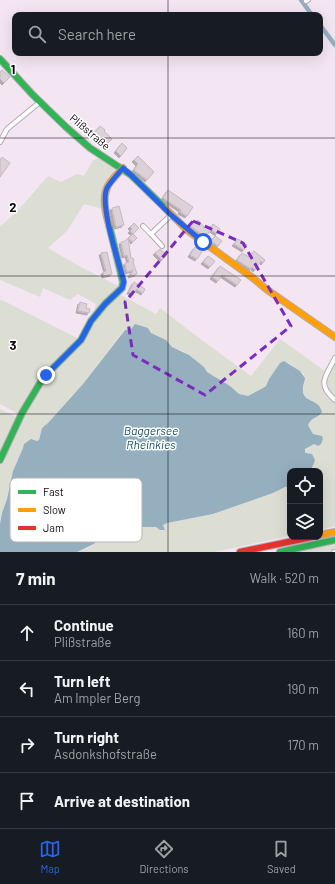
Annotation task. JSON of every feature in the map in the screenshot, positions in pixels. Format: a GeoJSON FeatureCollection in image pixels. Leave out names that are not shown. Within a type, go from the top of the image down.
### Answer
{"type":"FeatureCollection","features":[{"type":"Feature","properties":{"kind":"main road","name":"Plißstraße"},"geometry":{"type":"LineString","coordinates":[[0,59],[40,102],[91,148],[123,168],[187,230],[266,289],[335,337]]}},
{"type":"Feature","properties":{"kind":"main road"},"geometry":{"type":"LineString","coordinates":[[0,460],[22,413],[40,383],[81,340],[91,321],[105,304],[122,288],[124,282],[106,210],[105,197],[107,188],[123,168]]}},
{"type":"Feature","properties":{"kind":"main road"},"geometry":{"type":"LineString","coordinates":[[323,534],[335,532]]}},
{"type":"Feature","properties":{"kind":"main road"},"geometry":{"type":"LineString","coordinates":[[240,552],[298,540]]}},
{"type":"Feature","properties":{"kind":"main road"},"geometry":{"type":"LineString","coordinates":[[280,552],[335,540]]}},
{"type":"Feature","properties":{"kind":"street"},"geometry":{"type":"LineString","coordinates":[[0,142],[7,129],[40,102]]}},
{"type":"Feature","properties":{"kind":"street"},"geometry":{"type":"LineString","coordinates":[[151,234],[171,215]]}},
{"type":"Feature","properties":{"kind":"street"},"geometry":{"type":"LineString","coordinates":[[143,226],[162,246]]}},
{"type":"Feature","properties":{"kind":"street"},"geometry":{"type":"LineString","coordinates":[[335,358],[324,383],[324,388],[335,400]]}},
{"type":"Feature","properties":{"kind":"highlighted area"},"geometry":{"type":"Polygon","coordinates":[[[193,221],[243,243],[291,326],[205,395],[133,355],[125,302],[193,221]]]}},
{"type":"Feature","properties":{"kind":"shaded area"},"geometry":{"type":"Polygon","coordinates":[[[100,158],[123,168],[107,188],[106,210],[84,204],[67,231],[48,248],[122,288],[91,321],[96,304],[78,294],[70,300],[43,288],[40,297],[0,280],[0,227],[21,207],[48,176],[61,182],[77,174],[84,176],[93,160],[100,158]]]}},
{"type":"Feature","properties":{"kind":"shaded area"},"geometry":{"type":"Polygon","coordinates":[[[119,294],[156,314],[160,308],[251,376],[280,339],[325,371],[322,385],[325,392],[335,402],[335,526],[323,529],[323,468],[313,468],[309,453],[305,452],[309,446],[321,441],[320,435],[313,434],[308,425],[312,419],[321,415],[313,402],[308,400],[305,396],[303,391],[305,378],[304,374],[289,363],[280,363],[266,386],[248,396],[239,394],[230,386],[207,372],[204,367],[183,351],[172,347],[166,340],[151,333],[148,328],[124,330],[83,384],[42,428],[39,440],[34,441],[23,448],[16,463],[12,478],[10,478],[10,486],[0,524],[0,466],[22,416],[0,404],[0,300],[81,340],[95,318],[119,294]]]}},
{"type":"Feature","properties":{"kind":"shaded area"},"geometry":{"type":"Polygon","coordinates":[[[335,363],[335,397],[328,388],[327,380],[335,363]]]}},
{"type":"Feature","properties":{"kind":"shaded area"},"geometry":{"type":"Polygon","coordinates":[[[0,409],[18,418],[0,454],[0,409]]]}},
{"type":"Feature","properties":{"kind":"shaded area"},"geometry":{"type":"Polygon","coordinates":[[[287,487],[287,537],[214,552],[77,552],[92,546],[96,542],[142,542],[142,526],[165,529],[163,525],[167,523],[213,514],[287,487]]]}},
{"type":"Feature","properties":{"kind":"shaded area"},"geometry":{"type":"Polygon","coordinates":[[[335,542],[335,552],[288,552],[335,542]]]}},
{"type":"Feature","properties":{"kind":"water","name":"Baggersee Rheinkies"},"geometry":{"type":"Polygon","coordinates":[[[135,324],[148,328],[151,333],[166,340],[172,347],[189,355],[204,367],[207,372],[230,386],[239,394],[248,396],[266,386],[280,363],[284,361],[300,371],[305,378],[303,392],[305,397],[315,402],[322,412],[319,416],[311,420],[308,425],[313,434],[322,436],[323,439],[321,444],[318,446],[314,444],[305,449],[305,452],[312,454],[315,460],[312,468],[287,468],[287,487],[213,514],[167,523],[163,525],[165,530],[160,530],[156,527],[142,527],[142,478],[12,478],[24,444],[31,439],[37,441],[39,440],[42,428],[83,384],[125,330],[131,329],[135,324]]]}},
{"type":"Feature","properties":{"kind":"water","name":"Baggersee Rheinkies"},"geometry":{"type":"Polygon","coordinates":[[[10,485],[10,542],[96,542],[77,552],[0,552],[0,524],[10,485]]]}},
{"type":"Feature","properties":{"kind":"building"},"geometry":{"type":"Polygon","coordinates":[[[2,70],[10,77],[4,83],[0,79],[0,72],[2,70]]]}},
{"type":"Feature","properties":{"kind":"building"},"geometry":{"type":"Polygon","coordinates":[[[100,126],[112,139],[107,144],[94,133],[100,126]]]}},
{"type":"Feature","properties":{"kind":"building"},"geometry":{"type":"Polygon","coordinates":[[[122,143],[127,148],[121,156],[116,151],[122,143]]]}},
{"type":"Feature","properties":{"kind":"building"},"geometry":{"type":"Polygon","coordinates":[[[138,156],[154,172],[147,180],[134,170],[138,164],[134,160],[138,156]]]}},
{"type":"Feature","properties":{"kind":"building"},"geometry":{"type":"Polygon","coordinates":[[[2,157],[10,163],[0,177],[0,160],[2,157]]]}},
{"type":"Feature","properties":{"kind":"building"},"geometry":{"type":"Polygon","coordinates":[[[168,190],[193,207],[187,216],[163,198],[168,190]]]}},
{"type":"Feature","properties":{"kind":"building"},"geometry":{"type":"Polygon","coordinates":[[[119,206],[124,225],[116,227],[112,208],[119,206]]]}},
{"type":"Feature","properties":{"kind":"building"},"geometry":{"type":"Polygon","coordinates":[[[198,220],[205,228],[206,227],[211,230],[207,235],[205,234],[204,236],[190,226],[198,220]]]}},
{"type":"Feature","properties":{"kind":"building"},"geometry":{"type":"Polygon","coordinates":[[[134,223],[139,228],[133,234],[130,231],[132,229],[130,227],[134,223]]]}},
{"type":"Feature","properties":{"kind":"building"},"geometry":{"type":"Polygon","coordinates":[[[213,224],[220,229],[217,234],[209,228],[213,224]]]}},
{"type":"Feature","properties":{"kind":"building"},"geometry":{"type":"Polygon","coordinates":[[[133,234],[137,238],[133,242],[128,238],[133,234]]]}},
{"type":"Feature","properties":{"kind":"building"},"geometry":{"type":"Polygon","coordinates":[[[215,236],[222,241],[218,246],[211,241],[215,236]]]}},
{"type":"Feature","properties":{"kind":"building"},"geometry":{"type":"Polygon","coordinates":[[[128,238],[131,258],[133,258],[137,274],[130,276],[133,270],[127,272],[125,263],[129,262],[127,255],[124,256],[121,242],[128,238]]]}},
{"type":"Feature","properties":{"kind":"building"},"geometry":{"type":"Polygon","coordinates":[[[238,239],[247,245],[244,250],[234,244],[238,239]]]}},
{"type":"Feature","properties":{"kind":"building"},"geometry":{"type":"Polygon","coordinates":[[[195,247],[202,252],[197,259],[190,255],[195,247]]]}},
{"type":"Feature","properties":{"kind":"building"},"geometry":{"type":"Polygon","coordinates":[[[160,249],[167,255],[162,260],[155,253],[160,249]]]}},
{"type":"Feature","properties":{"kind":"building"},"geometry":{"type":"Polygon","coordinates":[[[254,251],[265,260],[263,263],[261,261],[255,270],[237,260],[242,253],[249,257],[254,251]]]}},
{"type":"Feature","properties":{"kind":"building"},"geometry":{"type":"Polygon","coordinates":[[[107,252],[112,274],[104,276],[103,272],[106,271],[101,253],[107,252]]]}},
{"type":"Feature","properties":{"kind":"building"},"geometry":{"type":"Polygon","coordinates":[[[208,256],[215,261],[210,267],[203,262],[208,256]]]}},
{"type":"Feature","properties":{"kind":"building"},"geometry":{"type":"Polygon","coordinates":[[[220,266],[241,280],[237,285],[222,275],[218,281],[212,277],[220,266]]]}},
{"type":"Feature","properties":{"kind":"building"},"geometry":{"type":"Polygon","coordinates":[[[134,282],[145,289],[143,293],[136,289],[133,294],[129,292],[134,282]]]}},
{"type":"Feature","properties":{"kind":"building"},"geometry":{"type":"Polygon","coordinates":[[[80,302],[87,304],[86,308],[90,309],[89,313],[78,311],[80,302]]]}},
{"type":"Feature","properties":{"kind":"waterway"},"geometry":{"type":"LineString","coordinates":[[301,0],[310,12]]}},
{"type":"Feature","properties":{"kind":"waterway"},"geometry":{"type":"LineString","coordinates":[[323,29],[335,45]]}},
{"type":"Feature","properties":{"kind":"traffic: fast"},"geometry":{"type":"LineString","coordinates":[[0,59],[32,94],[66,127],[90,148],[131,175],[165,208]]}},
{"type":"Feature","properties":{"kind":"traffic: fast"},"geometry":{"type":"LineString","coordinates":[[0,460],[22,413],[40,383],[81,340],[91,321],[105,304],[122,288],[123,282],[109,225]]}},
{"type":"Feature","properties":{"kind":"traffic: fast"},"geometry":{"type":"LineString","coordinates":[[280,552],[335,540]]}},
{"type":"Feature","properties":{"kind":"traffic: slow"},"geometry":{"type":"LineString","coordinates":[[109,225],[105,206],[106,192],[110,182],[123,168]]}},
{"type":"Feature","properties":{"kind":"traffic: slow"},"geometry":{"type":"LineString","coordinates":[[165,208],[187,230],[266,289],[335,337]]}},
{"type":"Feature","properties":{"kind":"traffic: slow"},"geometry":{"type":"LineString","coordinates":[[323,534],[335,532]]}},
{"type":"Feature","properties":{"kind":"traffic: jam"},"geometry":{"type":"LineString","coordinates":[[240,552],[298,540]]}},
{"type":"Feature","properties":{"kind":"route"},"geometry":{"type":"LineString","coordinates":[[46,375],[81,340],[91,321],[124,284],[106,210],[105,197],[107,188],[123,168],[187,230],[203,242]]}}]}
